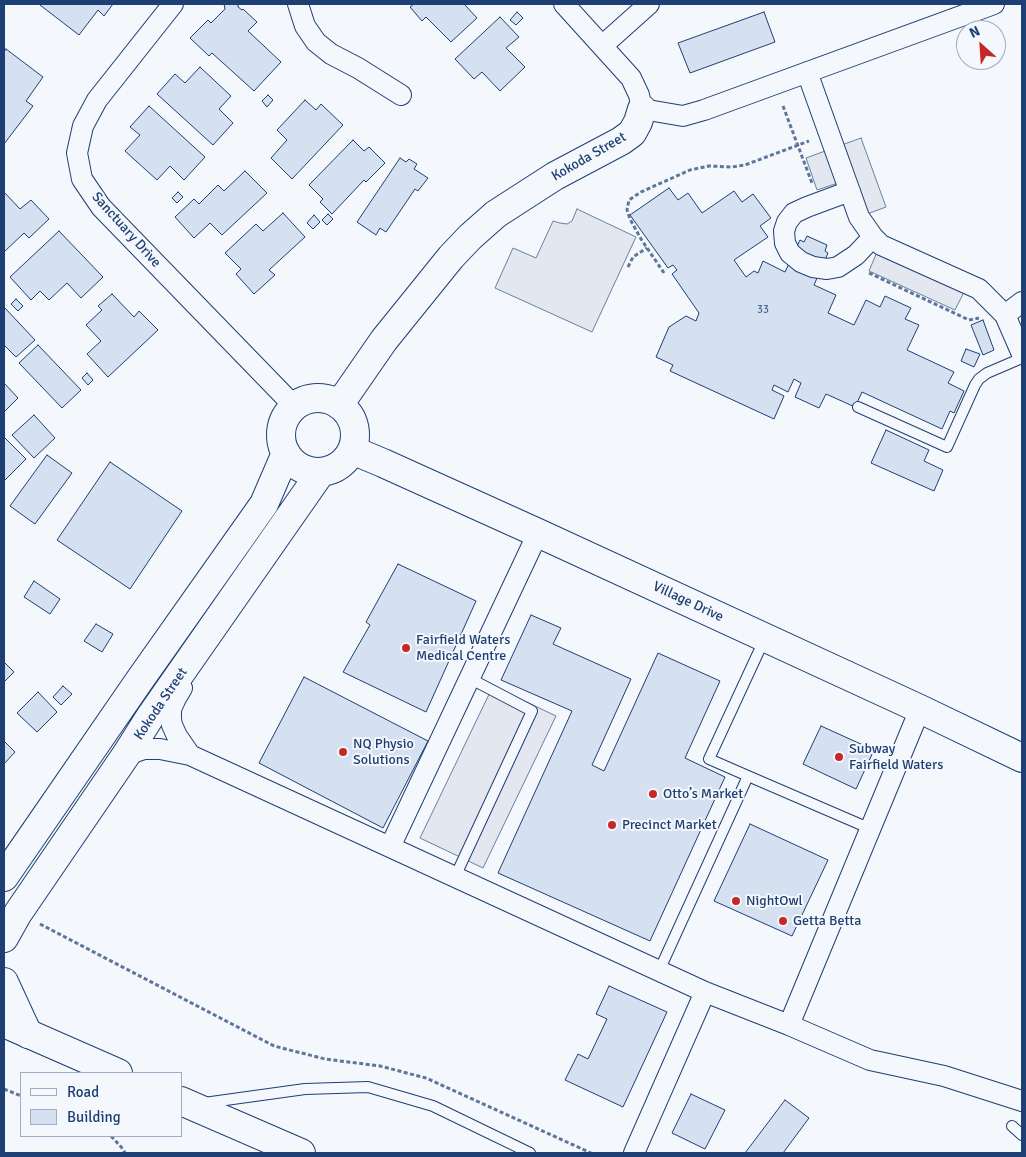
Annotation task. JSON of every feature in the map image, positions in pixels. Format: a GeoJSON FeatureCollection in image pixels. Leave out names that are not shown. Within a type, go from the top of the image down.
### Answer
{"type":"FeatureCollection","features":[{"type":"Feature","properties":{"kind":"street","name":"Sanctuary Drive"},"geometry":{"type":"LineString","coordinates":[[173,4],[97,100],[83,126],[77,153],[82,179],[101,207],[295,407]]}},
{"type":"Feature","properties":{"kind":"street"},"geometry":{"type":"LineString","coordinates":[[298,4],[305,26],[316,42],[331,54],[358,68],[401,95]]}},
{"type":"Feature","properties":{"kind":"street"},"geometry":{"type":"LineString","coordinates":[[564,4],[631,78],[639,95],[642,109],[683,116],[994,4]]}},
{"type":"Feature","properties":{"kind":"street"},"geometry":{"type":"LineString","coordinates":[[602,46],[649,4]]}},
{"type":"Feature","properties":{"kind":"street"},"geometry":{"type":"LineString","coordinates":[[807,72],[859,217],[872,236],[881,245],[978,289],[1005,315],[1022,354]]}},
{"type":"Feature","properties":{"kind":"street","name":"Kokoda Street"},"geometry":{"type":"LineString","coordinates":[[339,405],[384,340],[451,257],[470,237],[496,214],[555,176],[632,133],[642,109]]}},
{"type":"Feature","properties":{"kind":"street"},"geometry":{"type":"LineString","coordinates":[[850,191],[807,207],[794,214],[787,222],[784,231],[784,243],[790,253],[802,262],[813,267],[827,269],[838,266],[856,255],[872,236]]}},
{"type":"Feature","properties":{"kind":"street"},"geometry":{"type":"LineString","coordinates":[[1005,315],[1022,302]]}},
{"type":"Feature","properties":{"kind":"street"},"geometry":{"type":"LineString","coordinates":[[316,399],[328,400],[339,405],[348,414],[354,425],[355,438],[352,450],[340,465],[331,470],[321,472],[300,468],[292,462],[286,453],[282,441],[282,429],[286,417],[295,407],[305,401],[316,399]]}},
{"type":"Feature","properties":{"kind":"street","name":"Village Drive"},"geometry":{"type":"LineString","coordinates":[[352,450],[765,637],[1022,758]]}},
{"type":"Feature","properties":{"kind":"street"},"geometry":{"type":"LineString","coordinates":[[4,877],[264,504],[286,453]]}},
{"type":"Feature","properties":{"kind":"street","name":"Kokoda Street"},"geometry":{"type":"LineString","coordinates":[[4,938],[18,913],[150,718],[321,472]]}},
{"type":"Feature","properties":{"kind":"street"},"geometry":{"type":"LineString","coordinates":[[390,846],[538,533]]}},
{"type":"Feature","properties":{"kind":"street"},"geometry":{"type":"LineString","coordinates":[[139,681],[145,683],[155,680],[206,637]]}},
{"type":"Feature","properties":{"kind":"street"},"geometry":{"type":"LineString","coordinates":[[190,755],[172,725],[170,719],[171,709],[176,698],[202,659],[206,637]]}},
{"type":"Feature","properties":{"kind":"street"},"geometry":{"type":"LineString","coordinates":[[789,1025],[920,709]]}},
{"type":"Feature","properties":{"kind":"street"},"geometry":{"type":"LineString","coordinates":[[126,755],[144,749],[160,749],[190,755],[704,992],[789,1025],[870,1060],[944,1076],[1022,1101]]}},
{"type":"Feature","properties":{"kind":"street"},"geometry":{"type":"LineString","coordinates":[[4,982],[28,1034]]}},
{"type":"Feature","properties":{"kind":"street"},"geometry":{"type":"LineString","coordinates":[[634,1153],[704,992]]}},
{"type":"Feature","properties":{"kind":"street"},"geometry":{"type":"LineString","coordinates":[[4,1023],[116,1072]]}},
{"type":"Feature","properties":{"kind":"street"},"geometry":{"type":"LineString","coordinates":[[186,1103],[301,1153]]}},
{"type":"Feature","properties":{"kind":"lane"},"geometry":{"type":"LineString","coordinates":[[858,407],[947,446],[975,385],[980,379],[987,373],[1022,358]]}},
{"type":"Feature","properties":{"kind":"lane"},"geometry":{"type":"LineString","coordinates":[[765,637],[709,759],[870,829]]}},
{"type":"Feature","properties":{"kind":"lane"},"geometry":{"type":"LineString","coordinates":[[455,877],[532,710],[469,678]]}},
{"type":"Feature","properties":{"kind":"lane"},"geometry":{"type":"LineString","coordinates":[[659,971],[748,776]]}},
{"type":"Feature","properties":{"kind":"lane"},"geometry":{"type":"LineString","coordinates":[[186,1103],[305,1089],[368,1086],[433,1106],[530,1153]]}},
{"type":"Feature","properties":{"kind":"lane"},"geometry":{"type":"LineString","coordinates":[[1012,1126],[1022,1135]]}},
{"type":"Feature","properties":{"kind":"path"},"geometry":{"type":"LineString","coordinates":[[664,273],[630,219],[627,210],[629,200],[690,170],[709,166],[732,167],[746,165],[829,133]]}},
{"type":"Feature","properties":{"kind":"path"},"geometry":{"type":"LineString","coordinates":[[628,267],[633,257],[647,248]]}},
{"type":"Feature","properties":{"kind":"path"},"geometry":{"type":"LineString","coordinates":[[18,913],[274,1046],[325,1059],[380,1066],[426,1078],[591,1153]]}},
{"type":"Feature","properties":{"kind":"path"},"geometry":{"type":"LineString","coordinates":[[4,1090],[20,1096]]}},
{"type":"Feature","properties":{"kind":"path"},"geometry":{"type":"LineString","coordinates":[[112,1137],[125,1153]]}},
{"type":"Feature","properties":{"kind":"shaded area"},"geometry":{"type":"Polygon","coordinates":[[[861,138],[886,207],[859,217],[849,191],[835,184],[817,190],[806,158],[861,138]]]}},
{"type":"Feature","properties":{"kind":"shaded area"},"geometry":{"type":"Polygon","coordinates":[[[577,209],[636,237],[592,332],[495,288],[513,248],[536,258],[553,221],[567,224],[572,221],[577,209]]]}},
{"type":"Feature","properties":{"kind":"shaded area"},"geometry":{"type":"Polygon","coordinates":[[[877,252],[964,292],[955,310],[869,271],[877,252]]]}},
{"type":"Feature","properties":{"kind":"shaded area"},"geometry":{"type":"Polygon","coordinates":[[[493,686],[556,716],[483,868],[420,838],[493,686]]]}},
{"type":"Feature","properties":{"kind":"building"},"geometry":{"type":"Polygon","coordinates":[[[113,4],[104,16],[98,10],[79,35],[40,5],[113,4]]]}},
{"type":"Feature","properties":{"kind":"building"},"geometry":{"type":"Polygon","coordinates":[[[224,4],[238,4],[238,7],[243,9],[257,22],[248,31],[281,62],[254,91],[212,53],[209,56],[190,38],[208,20],[211,23],[225,9],[224,4]]]}},
{"type":"Feature","properties":{"kind":"building"},"geometry":{"type":"Polygon","coordinates":[[[414,4],[464,4],[477,18],[451,42],[426,17],[422,21],[410,7],[414,4]]]}},
{"type":"Feature","properties":{"kind":"building"},"geometry":{"type":"Polygon","coordinates":[[[517,12],[523,18],[516,25],[510,20],[517,12]]]}},
{"type":"Feature","properties":{"kind":"building"},"geometry":{"type":"Polygon","coordinates":[[[764,12],[775,42],[690,73],[678,43],[764,12]]]}},
{"type":"Feature","properties":{"kind":"building"},"geometry":{"type":"Polygon","coordinates":[[[500,17],[519,37],[506,48],[525,67],[500,91],[482,72],[474,79],[455,59],[500,17]]]}},
{"type":"Feature","properties":{"kind":"building"},"geometry":{"type":"Polygon","coordinates":[[[6,49],[43,77],[26,101],[33,106],[4,144],[4,52],[6,49]]]}},
{"type":"Feature","properties":{"kind":"building"},"geometry":{"type":"Polygon","coordinates":[[[200,67],[231,96],[219,109],[233,123],[213,145],[157,94],[175,74],[185,83],[200,67]]]}},
{"type":"Feature","properties":{"kind":"building"},"geometry":{"type":"Polygon","coordinates":[[[268,95],[273,100],[267,107],[262,101],[268,95]]]}},
{"type":"Feature","properties":{"kind":"building"},"geometry":{"type":"Polygon","coordinates":[[[305,100],[316,110],[321,104],[343,125],[292,179],[271,158],[287,140],[277,130],[305,100]]]}},
{"type":"Feature","properties":{"kind":"building"},"geometry":{"type":"Polygon","coordinates":[[[149,106],[205,157],[184,180],[170,166],[157,180],[125,151],[140,135],[130,127],[149,106]]]}},
{"type":"Feature","properties":{"kind":"building"},"geometry":{"type":"Polygon","coordinates":[[[353,140],[364,151],[369,147],[385,163],[366,182],[364,180],[332,214],[320,202],[323,199],[309,185],[353,140]]]}},
{"type":"Feature","properties":{"kind":"building"},"geometry":{"type":"Polygon","coordinates":[[[400,158],[406,162],[409,159],[417,164],[414,169],[428,178],[418,191],[415,189],[386,232],[380,228],[376,235],[357,222],[400,158]]]}},
{"type":"Feature","properties":{"kind":"building"},"geometry":{"type":"Polygon","coordinates":[[[245,171],[267,193],[222,235],[210,223],[194,238],[175,217],[194,199],[199,204],[218,185],[224,191],[245,171]]]}},
{"type":"Feature","properties":{"kind":"building"},"geometry":{"type":"Polygon","coordinates":[[[669,188],[678,200],[688,193],[702,213],[734,191],[742,202],[753,194],[771,218],[760,226],[768,237],[734,260],[746,277],[754,271],[758,273],[763,261],[785,272],[800,240],[804,242],[807,236],[827,245],[825,251],[828,253],[814,285],[836,295],[828,313],[854,325],[866,300],[880,307],[885,296],[911,308],[905,319],[919,325],[907,350],[954,372],[948,383],[964,391],[954,413],[950,411],[942,429],[862,392],[855,407],[826,394],[819,408],[795,397],[801,383],[794,379],[788,392],[774,385],[772,390],[784,396],[774,419],[670,371],[673,365],[656,357],[669,327],[686,316],[696,321],[699,313],[672,274],[677,270],[673,265],[668,268],[630,215],[669,188]]]}},
{"type":"Feature","properties":{"kind":"building"},"geometry":{"type":"Polygon","coordinates":[[[4,192],[20,209],[31,200],[49,219],[29,238],[24,233],[4,252],[4,192]]]}},
{"type":"Feature","properties":{"kind":"building"},"geometry":{"type":"Polygon","coordinates":[[[178,192],[183,197],[177,203],[172,198],[178,192]]]}},
{"type":"Feature","properties":{"kind":"building"},"geometry":{"type":"Polygon","coordinates":[[[283,213],[305,237],[269,270],[275,275],[254,294],[236,274],[241,269],[225,253],[256,224],[263,231],[283,213]]]}},
{"type":"Feature","properties":{"kind":"building"},"geometry":{"type":"Polygon","coordinates":[[[328,214],[333,219],[327,225],[322,220],[328,214]]]}},
{"type":"Feature","properties":{"kind":"building"},"geometry":{"type":"Polygon","coordinates":[[[314,215],[320,222],[313,229],[307,223],[314,215]]]}},
{"type":"Feature","properties":{"kind":"building"},"geometry":{"type":"Polygon","coordinates":[[[59,231],[103,277],[81,298],[67,283],[49,300],[40,291],[31,300],[10,277],[59,231]]]}},
{"type":"Feature","properties":{"kind":"building"},"geometry":{"type":"Polygon","coordinates":[[[112,294],[134,317],[139,311],[158,330],[108,377],[87,354],[101,341],[86,325],[102,310],[98,306],[112,294]]]}},
{"type":"Feature","properties":{"kind":"building"},"geometry":{"type":"Polygon","coordinates":[[[16,299],[23,306],[18,311],[11,304],[16,299]]]}},
{"type":"Feature","properties":{"kind":"building"},"geometry":{"type":"Polygon","coordinates":[[[4,307],[35,340],[16,357],[4,345],[4,307]]]}},
{"type":"Feature","properties":{"kind":"building"},"geometry":{"type":"Polygon","coordinates":[[[983,320],[994,350],[983,355],[971,325],[983,320]]]}},
{"type":"Feature","properties":{"kind":"building"},"geometry":{"type":"Polygon","coordinates":[[[38,345],[81,390],[62,408],[19,363],[38,345]]]}},
{"type":"Feature","properties":{"kind":"building"},"geometry":{"type":"Polygon","coordinates":[[[966,349],[980,354],[974,367],[961,361],[966,349]]]}},
{"type":"Feature","properties":{"kind":"building"},"geometry":{"type":"Polygon","coordinates":[[[87,373],[93,380],[88,385],[82,378],[87,373]]]}},
{"type":"Feature","properties":{"kind":"building"},"geometry":{"type":"Polygon","coordinates":[[[4,383],[18,398],[4,412],[4,383]]]}},
{"type":"Feature","properties":{"kind":"building"},"geometry":{"type":"Polygon","coordinates":[[[34,415],[55,438],[34,458],[12,435],[34,415]]]}},
{"type":"Feature","properties":{"kind":"building"},"geometry":{"type":"Polygon","coordinates":[[[886,430],[929,450],[924,461],[943,470],[934,491],[871,463],[886,430]]]}},
{"type":"Feature","properties":{"kind":"building"},"geometry":{"type":"Polygon","coordinates":[[[4,437],[26,459],[4,481],[4,437]]]}},
{"type":"Feature","properties":{"kind":"building"},"geometry":{"type":"Polygon","coordinates":[[[47,455],[72,473],[35,524],[10,506],[47,455]]]}},
{"type":"Feature","properties":{"kind":"building"},"geometry":{"type":"Polygon","coordinates":[[[110,462],[182,511],[130,589],[57,540],[110,462]]]}},
{"type":"Feature","properties":{"kind":"building","name":"Fairfield Waters Medical Centre"},"geometry":{"type":"Polygon","coordinates":[[[398,564],[476,601],[426,712],[343,672],[370,625],[366,622],[398,564]]]}},
{"type":"Feature","properties":{"kind":"building"},"geometry":{"type":"Polygon","coordinates":[[[34,581],[60,599],[50,614],[24,597],[34,581]]]}},
{"type":"Feature","properties":{"kind":"building","name":"Precinct Market"},"geometry":{"type":"Polygon","coordinates":[[[531,615],[561,628],[553,644],[631,679],[592,765],[604,771],[658,653],[720,681],[685,758],[725,777],[650,941],[498,873],[572,711],[501,680],[531,615]]]}},
{"type":"Feature","properties":{"kind":"building"},"geometry":{"type":"Polygon","coordinates":[[[96,624],[113,634],[102,652],[84,641],[96,624]]]}},
{"type":"Feature","properties":{"kind":"building"},"geometry":{"type":"Polygon","coordinates":[[[4,662],[14,672],[4,682],[4,662]]]}},
{"type":"Feature","properties":{"kind":"building","name":"NQ Physio Solutions"},"geometry":{"type":"Polygon","coordinates":[[[304,677],[428,741],[383,828],[259,763],[304,677]]]}},
{"type":"Feature","properties":{"kind":"building"},"geometry":{"type":"Polygon","coordinates":[[[63,686],[72,694],[61,705],[53,697],[63,686]]]}},
{"type":"Feature","properties":{"kind":"building"},"geometry":{"type":"Polygon","coordinates":[[[38,692],[57,712],[37,732],[17,713],[38,692]]]}},
{"type":"Feature","properties":{"kind":"building","name":"Subway Fairfield Waters"},"geometry":{"type":"Polygon","coordinates":[[[821,726],[874,750],[856,789],[803,764],[821,726]]]}},
{"type":"Feature","properties":{"kind":"building"},"geometry":{"type":"Polygon","coordinates":[[[4,741],[15,752],[4,764],[4,741]]]}},
{"type":"Feature","properties":{"kind":"building"},"geometry":{"type":"Polygon","coordinates":[[[750,824],[828,860],[792,936],[714,901],[750,824]]]}},
{"type":"Feature","properties":{"kind":"building"},"geometry":{"type":"Polygon","coordinates":[[[609,986],[667,1012],[623,1107],[565,1080],[578,1054],[588,1059],[607,1019],[596,1014],[609,986]]]}},
{"type":"Feature","properties":{"kind":"building"},"geometry":{"type":"Polygon","coordinates":[[[691,1094],[725,1110],[705,1149],[672,1133],[691,1094]]]}},
{"type":"Feature","properties":{"kind":"building"},"geometry":{"type":"Polygon","coordinates":[[[785,1100],[809,1118],[783,1153],[745,1153],[785,1100]]]}},
{"type":"Feature","properties":{"kind":"place","name":"Fairfield Waters Medical Centre"},"geometry":{"type":"Point","coordinates":[406,648]}},
{"type":"Feature","properties":{"kind":"place","name":"NQ Physio Solutions"},"geometry":{"type":"Point","coordinates":[343,752]}},
{"type":"Feature","properties":{"kind":"place","name":"Subway Fairfield Waters"},"geometry":{"type":"Point","coordinates":[839,757]}},
{"type":"Feature","properties":{"kind":"place","name":"Otto’s Market"},"geometry":{"type":"Point","coordinates":[653,794]}},
{"type":"Feature","properties":{"kind":"place","name":"Precinct Market"},"geometry":{"type":"Point","coordinates":[612,825]}},
{"type":"Feature","properties":{"kind":"place","name":"NightOwl"},"geometry":{"type":"Point","coordinates":[736,901]}},
{"type":"Feature","properties":{"kind":"place","name":"Getta Betta"},"geometry":{"type":"Point","coordinates":[783,921]}}]}
